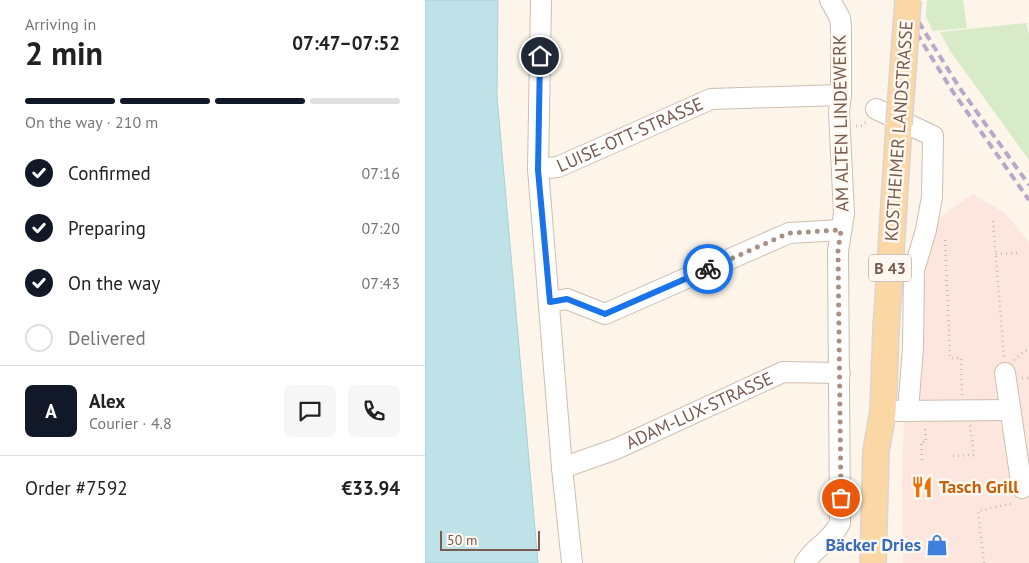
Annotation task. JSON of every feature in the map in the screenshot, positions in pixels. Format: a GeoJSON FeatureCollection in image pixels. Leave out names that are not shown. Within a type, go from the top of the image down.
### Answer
{"type":"FeatureCollection","features":[{"type":"Feature","properties":{"kind":"main road","name":"KOSTHEIMER LANDSTRASSE"},"geometry":{"type":"LineString","coordinates":[[873,563],[877,451],[883,412],[886,330],[908,0]]}},
{"type":"Feature","properties":{"kind":"main road","name":"KOSTHEIMER LANDSTRASSE"},"geometry":{"type":"LineString","coordinates":[[883,412],[888,451],[887,563]]}},
{"type":"Feature","properties":{"kind":"street"},"geometry":{"type":"LineString","coordinates":[[541,0],[538,170],[562,468],[572,563]]}},
{"type":"Feature","properties":{"kind":"street","name":"AM ALTEN LINDEWERK"},"geometry":{"type":"LineString","coordinates":[[805,563],[813,552],[830,539],[840,523],[838,250],[844,214],[839,112],[841,95],[840,18],[830,0]]}},
{"type":"Feature","properties":{"kind":"street","name":"LUISE-OTT-STRASSE"},"geometry":{"type":"LineString","coordinates":[[538,170],[558,167],[711,99],[841,95]]}},
{"type":"Feature","properties":{"kind":"street"},"geometry":{"type":"LineString","coordinates":[[877,109],[933,136],[932,197],[926,230],[915,270],[913,348],[916,411]]}},
{"type":"Feature","properties":{"kind":"street"},"geometry":{"type":"LineString","coordinates":[[550,302],[567,299],[605,314],[789,233],[841,230]]}},
{"type":"Feature","properties":{"kind":"street","name":"ADAM-LUX-STRASSE"},"geometry":{"type":"LineString","coordinates":[[562,468],[616,448],[783,372],[840,373]]}},
{"type":"Feature","properties":{"kind":"street"},"geometry":{"type":"LineString","coordinates":[[1005,373],[1022,488]]}},
{"type":"Feature","properties":{"kind":"street"},"geometry":{"type":"LineString","coordinates":[[883,412],[1010,410]]}},
{"type":"Feature","properties":{"kind":"path"},"geometry":{"type":"LineString","coordinates":[[840,127],[862,126],[877,109]]}},
{"type":"Feature","properties":{"kind":"path"},"geometry":{"type":"LineString","coordinates":[[993,221],[1005,373]]}},
{"type":"Feature","properties":{"kind":"path"},"geometry":{"type":"LineString","coordinates":[[945,240],[949,358],[961,358],[966,411],[975,455],[953,456]]}},
{"type":"Feature","properties":{"kind":"path"},"geometry":{"type":"LineString","coordinates":[[996,254],[1017,253]]}},
{"type":"Feature","properties":{"kind":"path"},"geometry":{"type":"LineString","coordinates":[[916,411],[926,442],[921,442],[921,460]]}},
{"type":"Feature","properties":{"kind":"path"},"geometry":{"type":"LineString","coordinates":[[983,563],[978,512],[1025,500],[1022,488]]}},
{"type":"Feature","properties":{"kind":"shaded area"},"geometry":{"type":"Polygon","coordinates":[[[973,194],[1006,214],[1029,243],[1029,563],[903,563],[902,477],[910,260],[942,215],[973,194]]]}},
{"type":"Feature","properties":{"kind":"green space"},"geometry":{"type":"Polygon","coordinates":[[[927,0],[963,0],[967,28],[933,31],[926,17],[927,0]]]}},
{"type":"Feature","properties":{"kind":"green space"},"geometry":{"type":"Polygon","coordinates":[[[1026,23],[1029,34],[1029,160],[950,51],[940,32],[1026,23]]]}},
{"type":"Feature","properties":{"kind":"water"},"geometry":{"type":"Polygon","coordinates":[[[425,0],[498,0],[497,96],[538,563],[425,563],[425,0]]]}},
{"type":"Feature","properties":{"kind":"railway"},"geometry":{"type":"LineString","coordinates":[[896,0],[953,92],[1029,200]]}},
{"type":"Feature","properties":{"kind":"railway"},"geometry":{"type":"LineString","coordinates":[[905,0],[959,87],[1029,185]]}},
{"type":"Feature","properties":{"kind":"way so far"},"geometry":{"type":"LineString","coordinates":[[708,269],[789,233],[841,230],[838,250],[841,498]]}},
{"type":"Feature","properties":{"kind":"place","name":"Tasch Grill"},"geometry":{"type":"Point","coordinates":[922,487]}},
{"type":"Feature","properties":{"kind":"place","name":"Bäcker Dries"},"geometry":{"type":"Point","coordinates":[937,545]}},
{"type":"Feature","properties":{"kind":"route"},"geometry":{"type":"LineString","coordinates":[[540,56],[538,170],[550,302],[567,299],[605,314],[708,269]]}}]}
